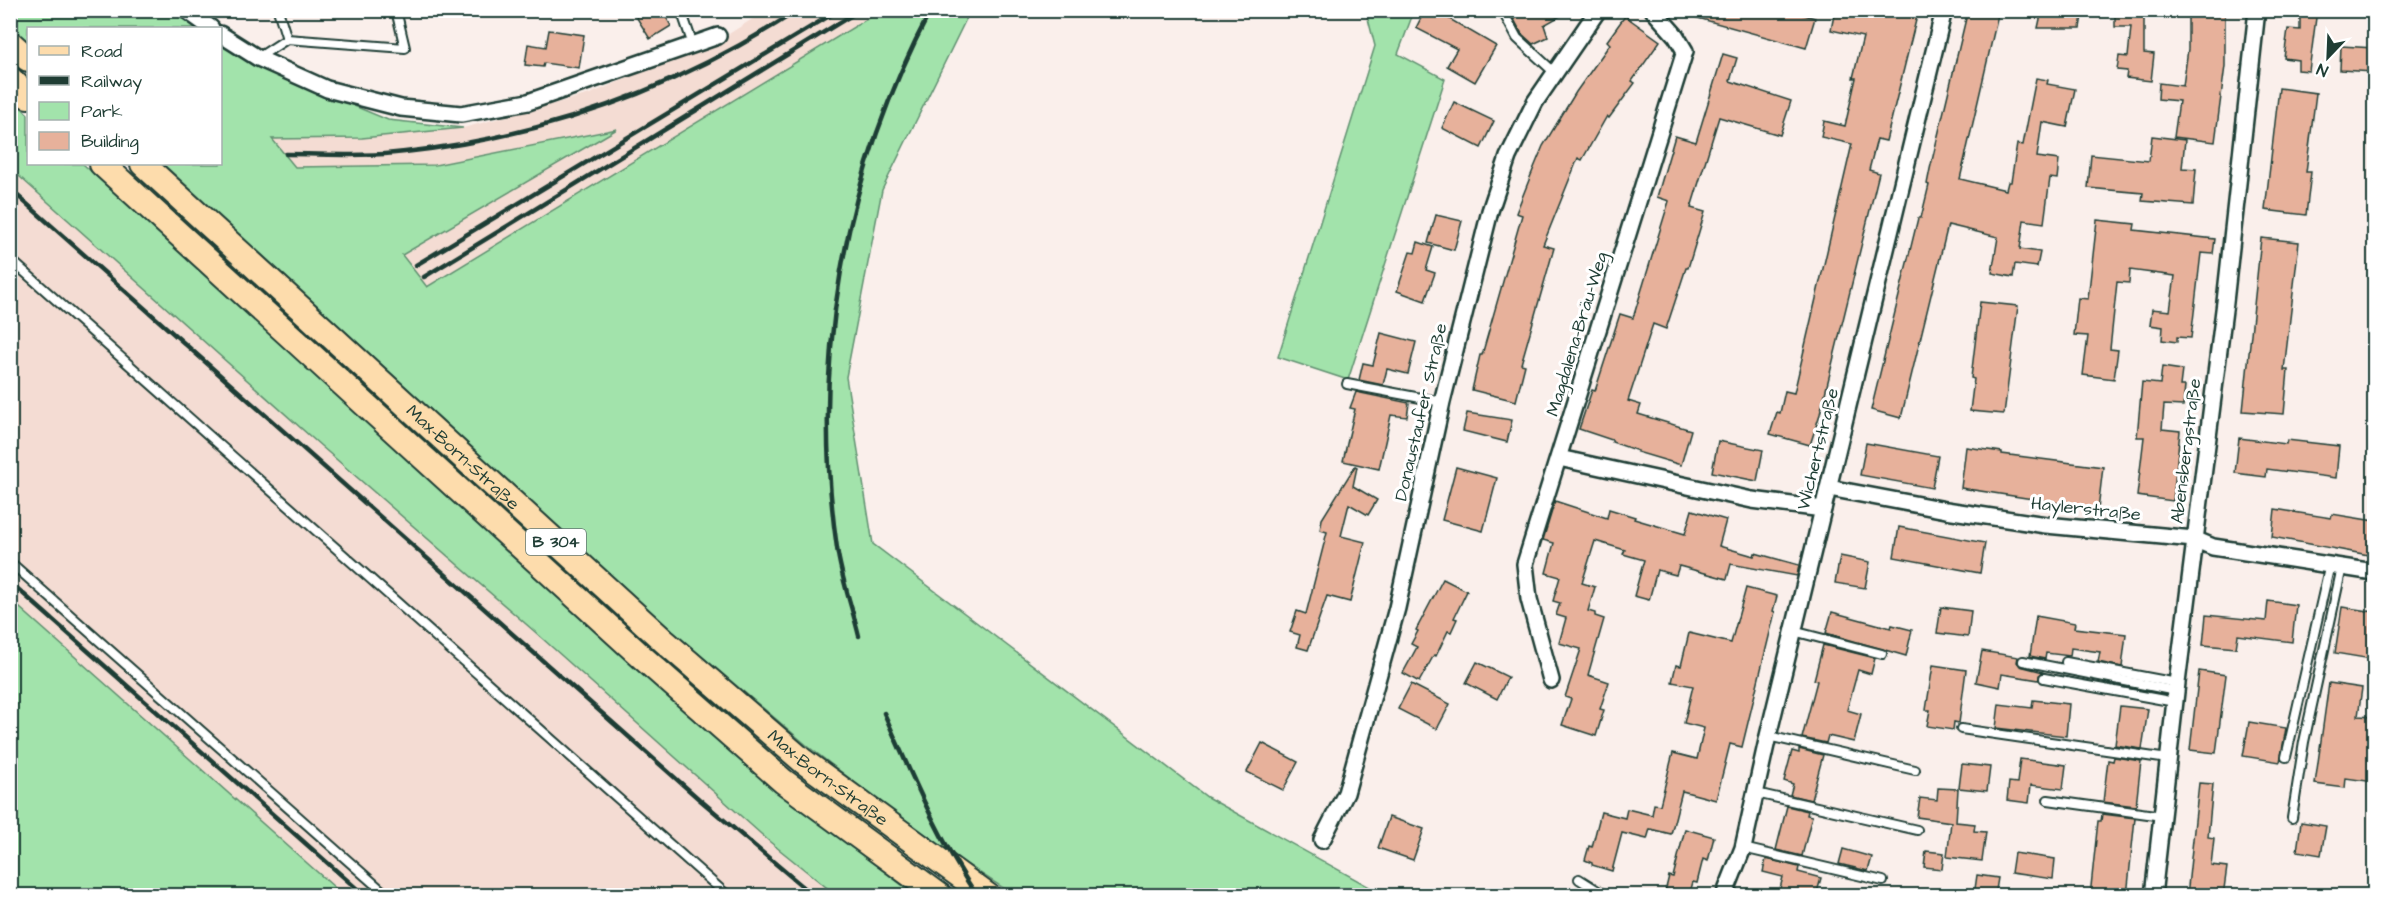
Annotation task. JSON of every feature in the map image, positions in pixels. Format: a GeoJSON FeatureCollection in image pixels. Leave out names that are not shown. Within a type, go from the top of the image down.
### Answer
{"type":"FeatureCollection","features":[{"type":"Feature","properties":{"kind":"main road"},"geometry":{"type":"LineString","coordinates":[[10,43],[27,58]]}},
{"type":"Feature","properties":{"kind":"main road"},"geometry":{"type":"LineString","coordinates":[[10,79],[27,95]]}},
{"type":"Feature","properties":{"kind":"main road","name":"Max-Born-Straße"},"geometry":{"type":"LineString","coordinates":[[103,165],[643,658],[783,781],[940,896]]}},
{"type":"Feature","properties":{"kind":"main road","name":"Max-Born-Straße"},"geometry":{"type":"LineString","coordinates":[[144,165],[663,641],[803,761],[988,896]]}},
{"type":"Feature","properties":{"kind":"street"},"geometry":{"type":"LineString","coordinates":[[186,10],[210,27]]}},
{"type":"Feature","properties":{"kind":"street","name":"Donaustaufer Straße"},"geometry":{"type":"LineString","coordinates":[[1322,840],[1346,793],[1397,608],[1442,402],[1490,211],[1508,157],[1535,102],[1598,10]]}},
{"type":"Feature","properties":{"kind":"street","name":"Magdalena-Bräu-Weg"},"geometry":{"type":"LineString","coordinates":[[1551,680],[1529,599],[1525,564],[1685,51],[1676,36],[1653,10]]}},
{"type":"Feature","properties":{"kind":"street","name":"Wichertstraße"},"geometry":{"type":"LineString","coordinates":[[1724,896],[1743,848],[1793,631],[1944,10]]}},
{"type":"Feature","properties":{"kind":"street","name":"Abensbergstraße"},"geometry":{"type":"LineString","coordinates":[[2153,896],[2194,539],[2225,302],[2257,10]]}},
{"type":"Feature","properties":{"kind":"street"},"geometry":{"type":"LineString","coordinates":[[222,35],[258,58],[327,89],[400,108],[461,114],[528,102],[718,36]]}},
{"type":"Feature","properties":{"kind":"street"},"geometry":{"type":"LineString","coordinates":[[1558,458],[1752,500],[1823,509]]}},
{"type":"Feature","properties":{"kind":"street","name":"Haylerstraße"},"geometry":{"type":"LineString","coordinates":[[1829,488],[1946,510],[2046,525],[2194,539],[2213,547],[2374,572]]}},
{"type":"Feature","properties":{"kind":"lane"},"geometry":{"type":"LineString","coordinates":[[278,10],[287,39]]}},
{"type":"Feature","properties":{"kind":"lane"},"geometry":{"type":"LineString","coordinates":[[258,58],[287,39],[405,48],[396,10]]}},
{"type":"Feature","properties":{"kind":"lane"},"geometry":{"type":"LineString","coordinates":[[681,10],[693,45]]}},
{"type":"Feature","properties":{"kind":"lane"},"geometry":{"type":"LineString","coordinates":[[1502,10],[1516,38],[1555,73]]}},
{"type":"Feature","properties":{"kind":"lane"},"geometry":{"type":"LineString","coordinates":[[10,259],[728,896]]}},
{"type":"Feature","properties":{"kind":"lane"},"geometry":{"type":"LineString","coordinates":[[1347,384],[1442,402]]}},
{"type":"Feature","properties":{"kind":"lane"},"geometry":{"type":"LineString","coordinates":[[10,562],[388,896]]}},
{"type":"Feature","properties":{"kind":"lane"},"geometry":{"type":"LineString","coordinates":[[2286,758],[2336,565]]}},
{"type":"Feature","properties":{"kind":"lane"},"geometry":{"type":"LineString","coordinates":[[2292,818],[2336,565]]}},
{"type":"Feature","properties":{"kind":"lane"},"geometry":{"type":"LineString","coordinates":[[1793,631],[1882,654]]}},
{"type":"Feature","properties":{"kind":"lane"},"geometry":{"type":"LineString","coordinates":[[2023,662],[2176,692]]}},
{"type":"Feature","properties":{"kind":"lane"},"geometry":{"type":"LineString","coordinates":[[2066,662],[2176,692]]}},
{"type":"Feature","properties":{"kind":"lane"},"geometry":{"type":"LineString","coordinates":[[2044,678],[2176,692]]}},
{"type":"Feature","properties":{"kind":"lane"},"geometry":{"type":"LineString","coordinates":[[1961,729],[2168,759]]}},
{"type":"Feature","properties":{"kind":"lane"},"geometry":{"type":"LineString","coordinates":[[1768,736],[1915,770]]}},
{"type":"Feature","properties":{"kind":"lane"},"geometry":{"type":"LineString","coordinates":[[1755,793],[1917,830]]}},
{"type":"Feature","properties":{"kind":"lane"},"geometry":{"type":"LineString","coordinates":[[2048,800],[2162,816]]}},
{"type":"Feature","properties":{"kind":"lane"},"geometry":{"type":"LineString","coordinates":[[1743,848],[1883,880]]}},
{"type":"Feature","properties":{"kind":"lane"},"geometry":{"type":"LineString","coordinates":[[1579,879],[1606,896]]}},
{"type":"Feature","properties":{"kind":"shaded area"},"geometry":{"type":"Polygon","coordinates":[[[765,11],[880,11],[426,287],[402,256],[615,129],[435,165],[295,167],[271,139],[362,138],[463,128],[590,94],[724,37],[765,11]]]}},
{"type":"Feature","properties":{"kind":"shaded area"},"geometry":{"type":"Polygon","coordinates":[[[11,169],[770,842],[836,895],[343,895],[11,600],[11,169]]]}},
{"type":"Feature","properties":{"kind":"green space"},"geometry":{"type":"Polygon","coordinates":[[[184,10],[205,27],[27,27],[27,42],[11,27],[11,11],[184,10]]]}},
{"type":"Feature","properties":{"kind":"green space"},"geometry":{"type":"Polygon","coordinates":[[[880,11],[970,11],[882,190],[846,377],[873,544],[1207,797],[1384,895],[1014,895],[932,842],[810,748],[671,630],[164,165],[222,165],[222,41],[246,61],[388,120],[463,128],[362,138],[272,139],[295,167],[435,165],[617,129],[402,255],[427,287],[880,11]]]}},
{"type":"Feature","properties":{"kind":"green space"},"geometry":{"type":"Polygon","coordinates":[[[1366,11],[1414,11],[1398,54],[1445,79],[1348,380],[1278,357],[1375,46],[1366,11]]]}},
{"type":"Feature","properties":{"kind":"green space"},"geometry":{"type":"Polygon","coordinates":[[[10,97],[27,113],[27,165],[84,165],[701,726],[771,786],[915,895],[836,895],[770,842],[11,169],[10,97]]]}},
{"type":"Feature","properties":{"kind":"green space"},"geometry":{"type":"Polygon","coordinates":[[[11,600],[343,895],[11,895],[11,600]]]}},
{"type":"Feature","properties":{"kind":"building"},"geometry":{"type":"Polygon","coordinates":[[[632,10],[662,10],[671,26],[650,39],[632,10]]]}},
{"type":"Feature","properties":{"kind":"building"},"geometry":{"type":"Polygon","coordinates":[[[1425,10],[1449,10],[1446,17],[1496,46],[1475,82],[1447,66],[1457,49],[1416,28],[1425,10]]]}},
{"type":"Feature","properties":{"kind":"building"},"geometry":{"type":"Polygon","coordinates":[[[1509,10],[1571,10],[1544,25],[1548,37],[1533,44],[1522,34],[1509,10]]]}},
{"type":"Feature","properties":{"kind":"building"},"geometry":{"type":"Polygon","coordinates":[[[1688,10],[1787,10],[1815,18],[1806,48],[1687,15],[1688,10]]]}},
{"type":"Feature","properties":{"kind":"building"},"geometry":{"type":"Polygon","coordinates":[[[1835,10],[1893,10],[1917,16],[1886,141],[1877,139],[1869,170],[1879,173],[1820,414],[1810,445],[1770,434],[1777,412],[1780,413],[1785,391],[1794,393],[1852,144],[1821,137],[1824,121],[1845,126],[1863,37],[1831,30],[1835,10]]]}},
{"type":"Feature","properties":{"kind":"building"},"geometry":{"type":"Polygon","coordinates":[[[1968,10],[1999,10],[1960,179],[2006,190],[2008,182],[2011,182],[2017,144],[2023,145],[2036,78],[2048,80],[2047,84],[2075,89],[2067,127],[2042,122],[2037,157],[2059,160],[2057,179],[2050,178],[2044,223],[2024,220],[2020,249],[2040,252],[2037,267],[2015,264],[2013,277],[1992,273],[1998,237],[1948,225],[1901,418],[1871,410],[1918,218],[1921,218],[1929,185],[1927,184],[1930,169],[1968,10]]]}},
{"type":"Feature","properties":{"kind":"building"},"geometry":{"type":"Polygon","coordinates":[[[2042,10],[2083,10],[2080,28],[2038,28],[2042,10]]]}},
{"type":"Feature","properties":{"kind":"building"},"geometry":{"type":"Polygon","coordinates":[[[2115,10],[2144,10],[2144,53],[2154,54],[2151,81],[2126,78],[2127,71],[2117,70],[2119,56],[2128,57],[2131,27],[2115,27],[2115,10]]]}},
{"type":"Feature","properties":{"kind":"building"},"geometry":{"type":"Polygon","coordinates":[[[2188,10],[2225,10],[2225,66],[2215,142],[2174,137],[2179,101],[2158,99],[2159,83],[2183,86],[2188,49],[2188,10]]]}},
{"type":"Feature","properties":{"kind":"building"},"geometry":{"type":"Polygon","coordinates":[[[2300,10],[2317,10],[2309,71],[2298,70],[2298,60],[2284,58],[2288,29],[2300,30],[2300,10]]]}},
{"type":"Feature","properties":{"kind":"building"},"geometry":{"type":"Polygon","coordinates":[[[1625,16],[1660,41],[1632,81],[1635,83],[1609,118],[1607,116],[1582,160],[1578,158],[1543,245],[1554,248],[1521,364],[1525,365],[1516,401],[1472,390],[1480,355],[1482,355],[1522,215],[1516,213],[1531,175],[1543,146],[1576,92],[1610,44],[1607,41],[1625,16]]]}},
{"type":"Feature","properties":{"kind":"building"},"geometry":{"type":"Polygon","coordinates":[[[549,30],[584,35],[579,68],[544,63],[543,67],[525,65],[528,44],[546,47],[549,30]]]}},
{"type":"Feature","properties":{"kind":"building"},"geometry":{"type":"Polygon","coordinates":[[[2341,46],[2374,48],[2374,72],[2340,70],[2341,46]]]}},
{"type":"Feature","properties":{"kind":"building"},"geometry":{"type":"Polygon","coordinates":[[[1723,54],[1737,58],[1730,81],[1791,101],[1780,135],[1719,117],[1691,208],[1705,212],[1688,268],[1686,268],[1666,329],[1653,324],[1628,401],[1641,405],[1638,414],[1691,430],[1681,465],[1637,452],[1612,442],[1612,440],[1579,429],[1592,390],[1595,391],[1620,314],[1633,318],[1669,201],[1657,197],[1675,136],[1696,142],[1723,54]]]}},
{"type":"Feature","properties":{"kind":"building"},"geometry":{"type":"Polygon","coordinates":[[[2279,88],[2316,93],[2306,172],[2311,172],[2306,215],[2265,210],[2279,88]]]}},
{"type":"Feature","properties":{"kind":"building"},"geometry":{"type":"Polygon","coordinates":[[[1454,102],[1494,121],[1481,148],[1442,128],[1454,102]]]}},
{"type":"Feature","properties":{"kind":"building"},"geometry":{"type":"Polygon","coordinates":[[[2152,136],[2185,140],[2182,168],[2196,169],[2193,205],[2142,201],[2143,193],[2088,188],[2091,155],[2149,161],[2152,136]]]}},
{"type":"Feature","properties":{"kind":"building"},"geometry":{"type":"Polygon","coordinates":[[[1436,215],[1462,221],[1454,250],[1428,243],[1436,215]]]}},
{"type":"Feature","properties":{"kind":"building"},"geometry":{"type":"Polygon","coordinates":[[[2097,220],[2135,224],[2134,230],[2215,239],[2213,254],[2201,253],[2191,338],[2177,337],[2177,342],[2162,340],[2163,327],[2150,325],[2152,309],[2170,311],[2175,276],[2130,270],[2129,283],[2117,282],[2110,349],[2118,350],[2114,379],[2083,375],[2088,336],[2074,335],[2078,298],[2088,299],[2097,220]]]}},
{"type":"Feature","properties":{"kind":"building"},"geometry":{"type":"Polygon","coordinates":[[[2261,238],[2299,242],[2284,370],[2288,370],[2284,414],[2243,411],[2261,238]]]}},
{"type":"Feature","properties":{"kind":"building"},"geometry":{"type":"Polygon","coordinates":[[[1418,242],[1433,247],[1426,270],[1435,273],[1425,301],[1397,291],[1410,252],[1415,253],[1418,242]]]}},
{"type":"Feature","properties":{"kind":"building"},"geometry":{"type":"Polygon","coordinates":[[[1980,302],[2018,306],[2004,414],[1970,411],[1974,379],[1971,378],[1980,302]]]}},
{"type":"Feature","properties":{"kind":"building"},"geometry":{"type":"Polygon","coordinates":[[[1381,333],[1416,342],[1408,374],[1387,369],[1383,385],[1359,380],[1363,363],[1373,365],[1381,333]]]}},
{"type":"Feature","properties":{"kind":"building"},"geometry":{"type":"Polygon","coordinates":[[[2162,367],[2182,370],[2180,386],[2185,386],[2183,406],[2164,405],[2162,429],[2180,431],[2173,501],[2137,496],[2144,437],[2137,437],[2142,382],[2160,384],[2162,367]]]}},
{"type":"Feature","properties":{"kind":"building"},"geometry":{"type":"Polygon","coordinates":[[[1356,392],[1409,403],[1407,417],[1391,415],[1379,469],[1343,461],[1355,409],[1350,408],[1356,392]]]}},
{"type":"Feature","properties":{"kind":"building"},"geometry":{"type":"Polygon","coordinates":[[[1467,413],[1512,420],[1507,442],[1463,431],[1467,413]]]}},
{"type":"Feature","properties":{"kind":"building"},"geometry":{"type":"Polygon","coordinates":[[[2239,438],[2286,444],[2287,440],[2339,446],[2336,478],[2267,469],[2266,477],[2235,473],[2239,438]]]}},
{"type":"Feature","properties":{"kind":"building"},"geometry":{"type":"Polygon","coordinates":[[[1718,441],[1763,450],[1757,481],[1712,472],[1718,441]]]}},
{"type":"Feature","properties":{"kind":"building"},"geometry":{"type":"Polygon","coordinates":[[[1866,443],[1938,456],[1932,488],[1860,475],[1866,443]]]}},
{"type":"Feature","properties":{"kind":"building"},"geometry":{"type":"Polygon","coordinates":[[[1966,447],[2103,467],[2098,509],[1961,488],[1966,447]]]}},
{"type":"Feature","properties":{"kind":"building"},"geometry":{"type":"Polygon","coordinates":[[[1355,466],[1357,467],[1353,486],[1377,500],[1368,515],[1349,504],[1341,536],[1365,542],[1350,602],[1327,596],[1308,650],[1297,647],[1300,635],[1290,632],[1297,611],[1306,614],[1327,532],[1320,530],[1322,519],[1355,466]]]}},
{"type":"Feature","properties":{"kind":"building"},"geometry":{"type":"Polygon","coordinates":[[[1456,467],[1497,478],[1483,531],[1442,520],[1456,467]]]}},
{"type":"Feature","properties":{"kind":"building"},"geometry":{"type":"Polygon","coordinates":[[[1555,501],[1607,518],[1609,509],[1685,534],[1692,510],[1726,520],[1719,546],[1799,565],[1797,576],[1731,564],[1727,579],[1679,566],[1676,575],[1657,570],[1649,600],[1634,596],[1644,560],[1623,554],[1625,550],[1595,541],[1582,583],[1595,587],[1588,611],[1604,619],[1588,675],[1609,682],[1600,709],[1604,710],[1596,736],[1562,725],[1571,699],[1565,697],[1581,649],[1559,643],[1566,618],[1556,615],[1560,603],[1553,601],[1560,577],[1546,573],[1554,543],[1543,540],[1555,501]]]}},
{"type":"Feature","properties":{"kind":"building"},"geometry":{"type":"Polygon","coordinates":[[[2275,509],[2331,518],[2332,514],[2374,521],[2374,556],[2272,537],[2275,509]]]}},
{"type":"Feature","properties":{"kind":"building"},"geometry":{"type":"Polygon","coordinates":[[[1899,527],[1985,543],[1980,573],[1894,557],[1899,527]]]}},
{"type":"Feature","properties":{"kind":"building"},"geometry":{"type":"Polygon","coordinates":[[[1840,556],[1870,562],[1865,588],[1835,583],[1840,556]]]}},
{"type":"Feature","properties":{"kind":"building"},"geometry":{"type":"Polygon","coordinates":[[[1443,579],[1467,591],[1454,618],[1457,619],[1451,632],[1448,631],[1436,656],[1434,655],[1419,682],[1403,673],[1417,647],[1411,644],[1418,631],[1416,630],[1443,579]]]}},
{"type":"Feature","properties":{"kind":"building"},"geometry":{"type":"Polygon","coordinates":[[[1746,588],[1777,596],[1773,611],[1775,612],[1742,747],[1730,744],[1716,800],[1682,791],[1671,834],[1650,829],[1647,839],[1622,833],[1612,871],[1592,865],[1585,860],[1589,846],[1592,847],[1601,812],[1625,818],[1627,809],[1652,815],[1654,804],[1660,805],[1673,753],[1697,759],[1704,728],[1684,723],[1693,686],[1672,682],[1676,665],[1681,666],[1689,633],[1731,643],[1746,588]]]}},
{"type":"Feature","properties":{"kind":"building"},"geometry":{"type":"Polygon","coordinates":[[[2268,601],[2296,605],[2292,642],[2238,635],[2236,648],[2203,645],[2206,615],[2266,621],[2268,601]]]}},
{"type":"Feature","properties":{"kind":"building"},"geometry":{"type":"Polygon","coordinates":[[[1941,607],[1971,611],[1968,637],[1937,633],[1941,607]]]}},
{"type":"Feature","properties":{"kind":"building"},"geometry":{"type":"Polygon","coordinates":[[[2342,607],[2374,612],[2371,659],[2335,653],[2342,607]]]}},
{"type":"Feature","properties":{"kind":"building"},"geometry":{"type":"Polygon","coordinates":[[[1832,612],[1891,628],[1892,625],[1912,630],[1906,656],[1826,633],[1832,612]]]}},
{"type":"Feature","properties":{"kind":"building"},"geometry":{"type":"Polygon","coordinates":[[[2036,616],[2075,623],[2074,628],[2126,634],[2122,667],[2098,662],[2100,652],[2071,648],[2070,656],[2046,653],[2045,659],[2030,656],[2036,616]]]}},
{"type":"Feature","properties":{"kind":"building"},"geometry":{"type":"Polygon","coordinates":[[[1823,645],[1875,658],[1871,674],[1858,670],[1847,710],[1861,714],[1854,742],[1828,736],[1826,743],[1802,738],[1817,681],[1814,680],[1823,645]]]}},
{"type":"Feature","properties":{"kind":"building"},"geometry":{"type":"Polygon","coordinates":[[[1982,651],[2018,657],[2017,662],[2020,666],[2043,672],[2039,675],[2039,680],[2002,674],[2000,687],[1976,682],[1982,651]]]}},
{"type":"Feature","properties":{"kind":"building"},"geometry":{"type":"Polygon","coordinates":[[[1477,662],[1508,677],[1497,699],[1466,683],[1477,662]]]}},
{"type":"Feature","properties":{"kind":"building"},"geometry":{"type":"Polygon","coordinates":[[[1933,665],[1966,670],[1959,723],[1954,722],[1953,730],[1927,726],[1930,710],[1926,710],[1933,665]]]}},
{"type":"Feature","properties":{"kind":"building"},"geometry":{"type":"Polygon","coordinates":[[[2199,671],[2226,675],[2216,753],[2190,750],[2199,671]]]}},
{"type":"Feature","properties":{"kind":"building"},"geometry":{"type":"Polygon","coordinates":[[[2329,683],[2362,688],[2358,716],[2374,717],[2374,782],[2346,778],[2345,788],[2315,784],[2329,683]]]}},
{"type":"Feature","properties":{"kind":"building"},"geometry":{"type":"Polygon","coordinates":[[[1411,684],[1450,704],[1437,729],[1398,709],[1411,684]]]}},
{"type":"Feature","properties":{"kind":"building"},"geometry":{"type":"Polygon","coordinates":[[[2033,700],[2069,704],[2066,736],[1996,728],[1999,704],[2032,708],[2033,700]]]}},
{"type":"Feature","properties":{"kind":"building"},"geometry":{"type":"Polygon","coordinates":[[[2120,706],[2148,709],[2142,749],[2115,745],[2120,706]]]}},
{"type":"Feature","properties":{"kind":"building"},"geometry":{"type":"Polygon","coordinates":[[[2249,722],[2286,728],[2280,762],[2243,756],[2249,722]]]}},
{"type":"Feature","properties":{"kind":"building"},"geometry":{"type":"Polygon","coordinates":[[[1262,743],[1298,762],[1283,790],[1247,772],[1262,743]]]}},
{"type":"Feature","properties":{"kind":"building"},"geometry":{"type":"Polygon","coordinates":[[[1799,749],[1823,755],[1811,800],[1790,795],[1793,784],[1784,781],[1792,751],[1799,753],[1799,749]]]}},
{"type":"Feature","properties":{"kind":"building"},"geometry":{"type":"Polygon","coordinates":[[[2114,757],[2141,761],[2136,806],[2103,802],[2108,760],[2113,761],[2114,757]]]}},
{"type":"Feature","properties":{"kind":"building"},"geometry":{"type":"Polygon","coordinates":[[[2020,759],[2066,765],[2063,789],[2031,785],[2029,803],[2007,800],[2009,782],[2017,783],[2020,759]]]}},
{"type":"Feature","properties":{"kind":"building"},"geometry":{"type":"Polygon","coordinates":[[[1962,764],[1990,767],[1987,791],[1959,788],[1962,764]]]}},
{"type":"Feature","properties":{"kind":"building"},"geometry":{"type":"Polygon","coordinates":[[[2199,783],[2213,784],[2208,837],[2214,838],[2211,865],[2227,867],[2223,896],[2187,896],[2199,783]]]}},
{"type":"Feature","properties":{"kind":"building"},"geometry":{"type":"Polygon","coordinates":[[[1938,788],[1958,789],[1956,822],[1975,824],[1974,831],[1986,832],[1982,861],[1947,857],[1951,822],[1917,817],[1920,798],[1937,800],[1938,788]]]}},
{"type":"Feature","properties":{"kind":"building"},"geometry":{"type":"Polygon","coordinates":[[[1787,806],[1808,811],[1807,815],[1812,816],[1802,856],[1776,850],[1787,806]]]}},
{"type":"Feature","properties":{"kind":"building"},"geometry":{"type":"Polygon","coordinates":[[[2102,814],[2135,818],[2127,896],[2090,896],[2098,821],[2101,821],[2102,814]]]}},
{"type":"Feature","properties":{"kind":"building"},"geometry":{"type":"Polygon","coordinates":[[[1389,817],[1424,829],[1413,860],[1378,848],[1389,817]]]}},
{"type":"Feature","properties":{"kind":"building"},"geometry":{"type":"Polygon","coordinates":[[[2301,822],[2326,826],[2321,855],[2297,851],[2301,822]]]}},
{"type":"Feature","properties":{"kind":"building"},"geometry":{"type":"Polygon","coordinates":[[[1685,829],[1714,837],[1708,861],[1703,859],[1697,883],[1693,882],[1689,896],[1664,896],[1669,876],[1673,877],[1685,829]]]}},
{"type":"Feature","properties":{"kind":"building"},"geometry":{"type":"Polygon","coordinates":[[[1843,849],[1872,857],[1868,871],[1839,864],[1843,849]]]}},
{"type":"Feature","properties":{"kind":"building"},"geometry":{"type":"Polygon","coordinates":[[[1926,851],[1944,853],[1942,869],[1924,867],[1926,851]]]}},
{"type":"Feature","properties":{"kind":"building"},"geometry":{"type":"Polygon","coordinates":[[[2014,853],[2055,859],[2053,879],[2011,873],[2014,853]]]}},
{"type":"Feature","properties":{"kind":"building"},"geometry":{"type":"Polygon","coordinates":[[[1766,859],[1799,867],[1798,872],[1821,878],[1816,896],[1778,896],[1783,877],[1763,872],[1766,859]]]}},
{"type":"Feature","properties":{"kind":"building"},"geometry":{"type":"Polygon","coordinates":[[[1977,875],[1998,878],[1995,896],[1974,896],[1977,875]]]}},
{"type":"Feature","properties":{"kind":"railway"},"geometry":{"type":"LineString","coordinates":[[286,154],[390,154],[458,145],[560,121],[610,105],[706,63],[798,10]]}},
{"type":"Feature","properties":{"kind":"railway"},"geometry":{"type":"LineString","coordinates":[[416,265],[839,10]]}},
{"type":"Feature","properties":{"kind":"railway"},"geometry":{"type":"LineString","coordinates":[[424,277],[860,10]]}},
{"type":"Feature","properties":{"kind":"railway"},"geometry":{"type":"LineString","coordinates":[[859,636],[839,559],[830,479],[828,409],[832,340],[841,272],[855,204],[875,138],[901,73],[931,10]]}},
{"type":"Feature","properties":{"kind":"railway"},"geometry":{"type":"LineString","coordinates":[[10,189],[699,799],[814,896]]}},
{"type":"Feature","properties":{"kind":"railway"},"geometry":{"type":"LineString","coordinates":[[10,582],[365,896]]}},
{"type":"Feature","properties":{"kind":"railway"},"geometry":{"type":"LineString","coordinates":[[884,713],[938,829],[977,896]]}}]}
